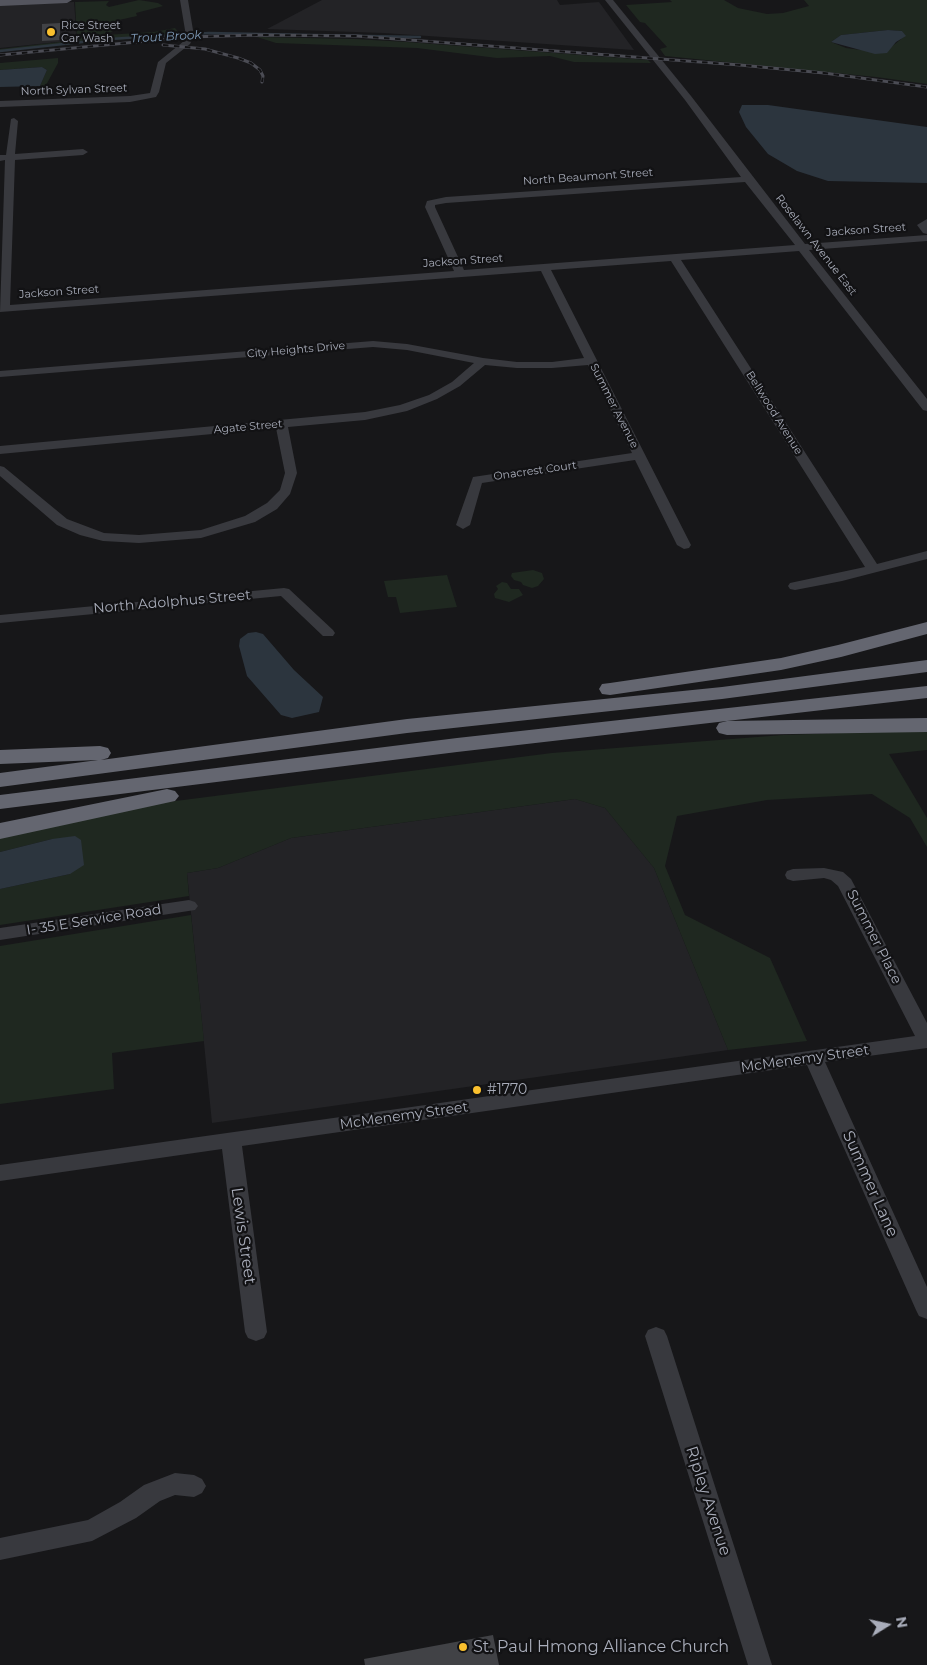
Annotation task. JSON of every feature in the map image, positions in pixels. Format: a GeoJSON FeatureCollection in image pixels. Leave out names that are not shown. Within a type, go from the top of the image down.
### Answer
{"type":"FeatureCollection","features":[{"type":"Feature","properties":{"kind":"highway"},"geometry":{"type":"LineString","coordinates":[[407,726],[505,705],[781,664],[841,651],[927,628]]}},
{"type":"Feature","properties":{"kind":"highway"},"geometry":{"type":"LineString","coordinates":[[0,780],[407,726],[722,693],[927,666]]}},
{"type":"Feature","properties":{"kind":"highway"},"geometry":{"type":"LineString","coordinates":[[0,802],[580,731],[927,692]]}},
{"type":"Feature","properties":{"kind":"highway"},"geometry":{"type":"LineString","coordinates":[[580,731],[927,725]]}},
{"type":"Feature","properties":{"kind":"highway"},"geometry":{"type":"LineString","coordinates":[[0,757],[279,742]]}},
{"type":"Feature","properties":{"kind":"highway"},"geometry":{"type":"LineString","coordinates":[[0,831],[336,761]]}},
{"type":"Feature","properties":{"kind":"main road"},"geometry":{"type":"LineString","coordinates":[[0,3],[67,0]]}},
{"type":"Feature","properties":{"kind":"street","name":"North Sylvan Street"},"geometry":{"type":"LineString","coordinates":[[0,104],[148,97],[155,92],[162,62],[189,39],[190,31],[184,0]]}},
{"type":"Feature","properties":{"kind":"street","name":"Roselawn Avenue East"},"geometry":{"type":"LineString","coordinates":[[609,0],[688,98],[748,179],[927,407]]}},
{"type":"Feature","properties":{"kind":"street"},"geometry":{"type":"LineString","coordinates":[[3,309],[5,158],[14,121]]}},
{"type":"Feature","properties":{"kind":"street"},"geometry":{"type":"LineString","coordinates":[[5,158],[83,152]]}},
{"type":"Feature","properties":{"kind":"street","name":"North Beaumont Street"},"geometry":{"type":"LineString","coordinates":[[430,203],[446,200],[748,179]]}},
{"type":"Feature","properties":{"kind":"street"},"geometry":{"type":"LineString","coordinates":[[430,203],[430,207],[460,274]]}},
{"type":"Feature","properties":{"kind":"street","name":"Jackson Street"},"geometry":{"type":"LineString","coordinates":[[927,222],[922,225],[927,231]]}},
{"type":"Feature","properties":{"kind":"street","name":"Jackson Street"},"geometry":{"type":"LineString","coordinates":[[3,309],[927,238]]}},
{"type":"Feature","properties":{"kind":"street","name":"Bellwood Avenue"},"geometry":{"type":"LineString","coordinates":[[674,257],[873,569]]}},
{"type":"Feature","properties":{"kind":"street","name":"Summer Avenue"},"geometry":{"type":"LineString","coordinates":[[544,267],[684,545]]}},
{"type":"Feature","properties":{"kind":"street","name":"City Heights Drive"},"geometry":{"type":"LineString","coordinates":[[0,374],[373,344],[407,347],[483,361],[535,366],[591,361]]}},
{"type":"Feature","properties":{"kind":"street","name":"Agate Street"},"geometry":{"type":"LineString","coordinates":[[0,450],[366,416],[404,408],[446,391],[483,361]]}},
{"type":"Feature","properties":{"kind":"street"},"geometry":{"type":"LineString","coordinates":[[0,470],[62,522],[85,532],[103,537],[139,539],[201,534],[221,530],[250,519],[272,506],[286,491],[291,473],[282,424]]}},
{"type":"Feature","properties":{"kind":"street","name":"Onacrest Court"},"geometry":{"type":"LineString","coordinates":[[463,524],[477,480],[639,456]]}},
{"type":"Feature","properties":{"kind":"street"},"geometry":{"type":"LineString","coordinates":[[795,586],[842,577],[927,555]]}},
{"type":"Feature","properties":{"kind":"street","name":"North Adolphus Street"},"geometry":{"type":"LineString","coordinates":[[0,619],[284,592],[328,633]]}},
{"type":"Feature","properties":{"kind":"street","name":"Summer Place"},"geometry":{"type":"LineString","coordinates":[[793,875],[824,873],[837,876],[845,883],[927,1041]]}},
{"type":"Feature","properties":{"kind":"street","name":"I- 35 E Service Road"},"geometry":{"type":"LineString","coordinates":[[0,934],[189,906]]}},
{"type":"Feature","properties":{"kind":"street","name":"McMenemy Street"},"geometry":{"type":"LineString","coordinates":[[0,1173],[927,1041]]}},
{"type":"Feature","properties":{"kind":"street","name":"Summer Lane"},"geometry":{"type":"LineString","coordinates":[[813,1058],[927,1310]]}},
{"type":"Feature","properties":{"kind":"street","name":"Lewis Street"},"geometry":{"type":"LineString","coordinates":[[231,1140],[256,1332]]}},
{"type":"Feature","properties":{"kind":"street","name":"Ripley Avenue"},"geometry":{"type":"LineString","coordinates":[[656,1336],[760,1665]]}},
{"type":"Feature","properties":{"kind":"street"},"geometry":{"type":"LineString","coordinates":[[0,1549],[92,1530],[128,1510],[152,1492],[175,1484],[194,1486]]}},
{"type":"Feature","properties":{"kind":"shaded area"},"geometry":{"type":"Polygon","coordinates":[[[139,0],[158,3],[163,6],[136,13],[137,16],[119,20],[115,30],[105,35],[154,32],[175,28],[180,34],[0,51],[0,49],[77,40],[75,2],[109,1],[106,5],[109,7],[139,0]]]}},
{"type":"Feature","properties":{"kind":"shaded area"},"geometry":{"type":"Polygon","coordinates":[[[322,0],[557,0],[560,5],[599,2],[634,50],[384,33],[267,29],[322,0]]]}},
{"type":"Feature","properties":{"kind":"shaded area"},"geometry":{"type":"Polygon","coordinates":[[[670,0],[724,0],[738,8],[767,14],[783,13],[809,6],[804,0],[927,0],[927,84],[876,77],[665,56],[660,49],[667,47],[645,23],[640,22],[626,5],[672,2],[670,0]],[[888,30],[841,35],[831,42],[846,48],[861,50],[890,48],[905,36],[902,31],[888,30]]]}},
{"type":"Feature","properties":{"kind":"shaded area"},"geometry":{"type":"Polygon","coordinates":[[[74,2],[77,40],[0,48],[0,5],[74,2]]]}},
{"type":"Feature","properties":{"kind":"shaded area"},"geometry":{"type":"Polygon","coordinates":[[[888,30],[902,31],[906,36],[896,42],[887,53],[875,54],[831,42],[841,35],[888,30]]]}},
{"type":"Feature","properties":{"kind":"shaded area"},"geometry":{"type":"Polygon","coordinates":[[[257,37],[407,42],[648,60],[651,63],[574,62],[550,56],[497,58],[417,48],[276,43],[257,37]]]}},
{"type":"Feature","properties":{"kind":"shaded area"},"geometry":{"type":"Polygon","coordinates":[[[58,58],[58,63],[45,87],[40,86],[47,70],[42,67],[0,70],[0,63],[58,58]]]}},
{"type":"Feature","properties":{"kind":"shaded area"},"geometry":{"type":"Polygon","coordinates":[[[42,67],[47,70],[40,86],[0,87],[0,70],[42,67]]]}},
{"type":"Feature","properties":{"kind":"shaded area"},"geometry":{"type":"Polygon","coordinates":[[[742,105],[768,105],[927,127],[927,183],[828,181],[797,171],[768,154],[746,127],[739,112],[742,105]]]}},
{"type":"Feature","properties":{"kind":"shaded area"},"geometry":{"type":"Polygon","coordinates":[[[533,570],[542,573],[544,579],[538,586],[532,588],[514,580],[511,576],[512,573],[533,570]]]}},
{"type":"Feature","properties":{"kind":"shaded area"},"geometry":{"type":"Polygon","coordinates":[[[447,575],[457,607],[400,613],[396,597],[388,597],[384,581],[447,575]]]}},
{"type":"Feature","properties":{"kind":"shaded area"},"geometry":{"type":"Polygon","coordinates":[[[502,582],[507,583],[511,589],[519,589],[523,595],[509,602],[495,598],[494,594],[498,589],[496,586],[502,582]]]}},
{"type":"Feature","properties":{"kind":"shaded area"},"geometry":{"type":"Polygon","coordinates":[[[256,632],[263,634],[294,670],[323,697],[319,712],[292,718],[281,715],[247,676],[239,646],[240,639],[248,633],[256,632]]]}},
{"type":"Feature","properties":{"kind":"shaded area"},"geometry":{"type":"Polygon","coordinates":[[[927,730],[927,750],[889,754],[927,818],[927,847],[910,818],[872,794],[767,800],[677,816],[665,866],[685,915],[770,958],[807,1041],[728,1050],[654,868],[605,808],[575,799],[291,838],[218,868],[187,873],[189,896],[0,925],[0,889],[70,874],[52,839],[0,852],[0,836],[152,804],[552,753],[783,735],[927,730]]]}},
{"type":"Feature","properties":{"kind":"shaded area"},"geometry":{"type":"Polygon","coordinates":[[[575,799],[605,808],[654,868],[728,1050],[212,1123],[187,873],[218,868],[291,838],[575,799]]]}},
{"type":"Feature","properties":{"kind":"shaded area"},"geometry":{"type":"Polygon","coordinates":[[[75,836],[81,840],[84,865],[70,874],[0,889],[0,852],[52,839],[75,836]]]}},
{"type":"Feature","properties":{"kind":"shaded area"},"geometry":{"type":"Polygon","coordinates":[[[191,915],[204,1041],[112,1053],[114,1089],[0,1104],[0,946],[191,915]]]}},
{"type":"Feature","properties":{"kind":"building","name":"Rice Street Car Wash"},"geometry":{"type":"Polygon","coordinates":[[[60,23],[60,40],[42,41],[42,24],[60,23]]]}},
{"type":"Feature","properties":{"kind":"building","name":"St. Paul Hmong Alliance Church"},"geometry":{"type":"Polygon","coordinates":[[[493,1635],[499,1665],[365,1665],[364,1659],[493,1635]]]}},
{"type":"Feature","properties":{"kind":"waterway","name":"Trout Brook"},"geometry":{"type":"LineString","coordinates":[[0,51],[109,39],[209,33],[420,37]]}},
{"type":"Feature","properties":{"kind":"railway"},"geometry":{"type":"LineString","coordinates":[[0,55],[189,37],[257,35],[357,36],[740,65],[824,73],[927,87]]}},
{"type":"Feature","properties":{"kind":"railway"},"geometry":{"type":"LineString","coordinates":[[163,45],[205,49],[238,58],[251,63],[260,70],[263,76],[262,82]]}},
{"type":"Feature","properties":{"kind":"place","name":"Rice Street Car Wash"},"geometry":{"type":"Point","coordinates":[51,32]}},
{"type":"Feature","properties":{"kind":"place","name":"#1770"},"geometry":{"type":"Point","coordinates":[477,1090]}},
{"type":"Feature","properties":{"kind":"place","name":"St. Paul Hmong Alliance Church"},"geometry":{"type":"Point","coordinates":[463,1647]}}]}
